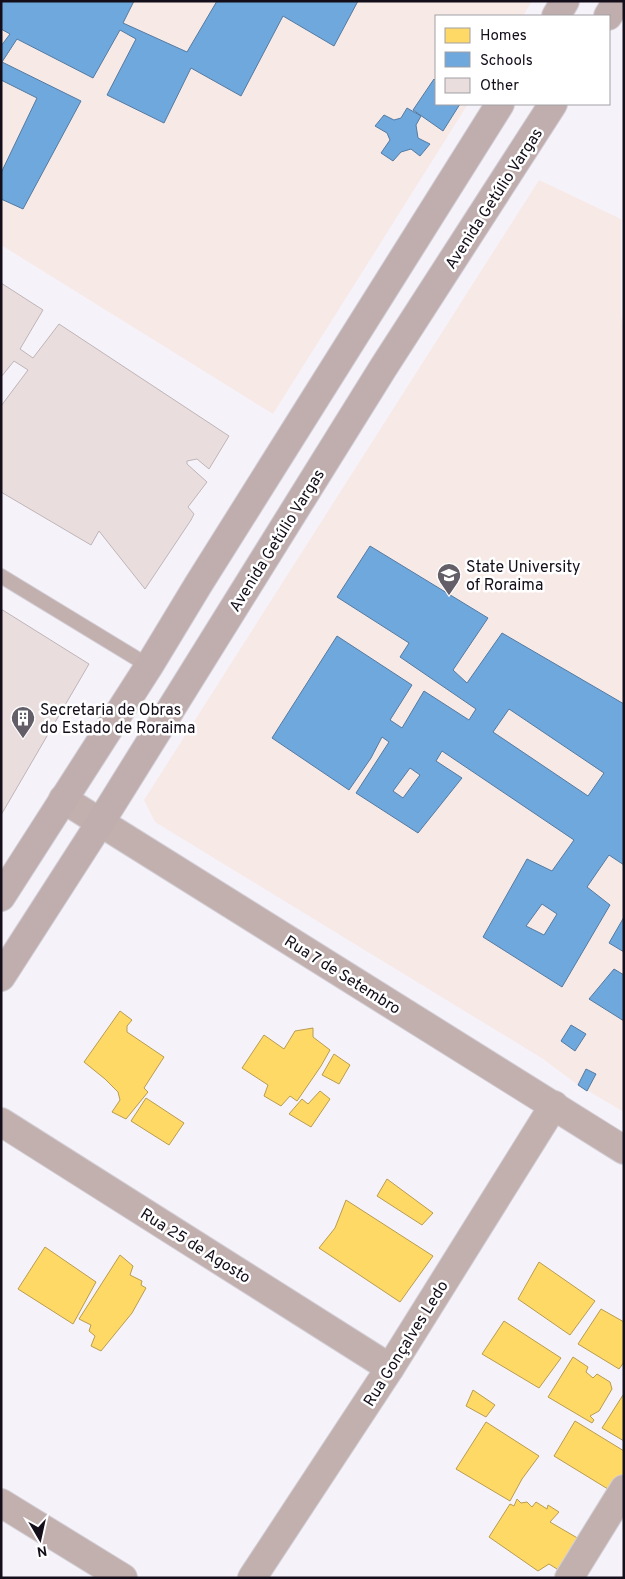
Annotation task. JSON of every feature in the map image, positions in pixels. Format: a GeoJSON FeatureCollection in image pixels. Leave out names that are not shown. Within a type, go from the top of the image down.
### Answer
{"type":"FeatureCollection","features":[{"type":"Feature","properties":{"kind":"main road"},"geometry":{"type":"LineString","coordinates":[[557,15],[565,1]]}},
{"type":"Feature","properties":{"kind":"main road"},"geometry":{"type":"LineString","coordinates":[[609,15],[617,1]]}},
{"type":"Feature","properties":{"kind":"main road"},"geometry":{"type":"LineString","coordinates":[[1,897],[149,666],[499,105]]}},
{"type":"Feature","properties":{"kind":"main road","name":"Avenida Getúlio Vargas"},"geometry":{"type":"LineString","coordinates":[[1,977],[100,823],[383,368],[552,105]]}},
{"type":"Feature","properties":{"kind":"main road"},"geometry":{"type":"LineString","coordinates":[[457,173],[495,195]]}},
{"type":"Feature","properties":{"kind":"main road"},"geometry":{"type":"LineString","coordinates":[[198,585],[235,606]]}},
{"type":"Feature","properties":{"kind":"street","name":"Rua 7 de Setembro"},"geometry":{"type":"LineString","coordinates":[[63,799],[624,1150]]}},
{"type":"Feature","properties":{"kind":"street","name":"Rua Gonçalves Ledo"},"geometry":{"type":"LineString","coordinates":[[252,1578],[390,1368],[554,1105]]}},
{"type":"Feature","properties":{"kind":"street","name":"Rua 25 de Agosto"},"geometry":{"type":"LineString","coordinates":[[1,1122],[390,1368]]}},
{"type":"Feature","properties":{"kind":"street"},"geometry":{"type":"LineString","coordinates":[[569,1578],[624,1489]]}},
{"type":"Feature","properties":{"kind":"street"},"geometry":{"type":"LineString","coordinates":[[1,1503],[123,1578]]}},
{"type":"Feature","properties":{"kind":"lane"},"geometry":{"type":"LineString","coordinates":[[1,576],[149,666]]}},
{"type":"Feature","properties":{"kind":"shaded area"},"geometry":{"type":"Polygon","coordinates":[[[1,1],[532,1],[524,15],[435,15],[435,105],[467,105],[273,414],[1,245],[1,1]]]}},
{"type":"Feature","properties":{"kind":"shaded area","name":"State University of Roraima"},"geometry":{"type":"Polygon","coordinates":[[[539,180],[621,219],[621,317],[624,327],[624,1112],[578,1085],[543,1059],[155,822],[144,800],[539,180]]]}},
{"type":"Feature","properties":{"kind":"building: Homes"},"geometry":{"type":"Polygon","coordinates":[[[120,1011],[132,1020],[127,1026],[127,1032],[164,1057],[144,1088],[148,1092],[126,1119],[112,1112],[120,1100],[118,1092],[84,1062],[120,1011]]]}},
{"type":"Feature","properties":{"kind":"building: Homes"},"geometry":{"type":"Polygon","coordinates":[[[313,1028],[313,1037],[330,1050],[297,1101],[290,1096],[281,1106],[264,1096],[268,1085],[242,1068],[264,1035],[284,1049],[295,1031],[313,1028]]]}},
{"type":"Feature","properties":{"kind":"building: Homes"},"geometry":{"type":"Polygon","coordinates":[[[334,1054],[350,1065],[339,1084],[322,1075],[334,1054]]]}},
{"type":"Feature","properties":{"kind":"building: Homes"},"geometry":{"type":"Polygon","coordinates":[[[320,1091],[330,1099],[311,1127],[289,1114],[302,1099],[308,1104],[320,1091]]]}},
{"type":"Feature","properties":{"kind":"building: Homes"},"geometry":{"type":"Polygon","coordinates":[[[146,1098],[184,1123],[169,1145],[131,1121],[146,1098]]]}},
{"type":"Feature","properties":{"kind":"building: Homes"},"geometry":{"type":"Polygon","coordinates":[[[387,1179],[433,1213],[422,1225],[377,1196],[387,1179]]]}},
{"type":"Feature","properties":{"kind":"building: Homes"},"geometry":{"type":"Polygon","coordinates":[[[346,1200],[433,1256],[400,1302],[319,1248],[335,1228],[346,1200]]]}},
{"type":"Feature","properties":{"kind":"building: Homes"},"geometry":{"type":"Polygon","coordinates":[[[45,1247],[96,1282],[73,1324],[18,1289],[45,1247]]]}},
{"type":"Feature","properties":{"kind":"building: Homes"},"geometry":{"type":"Polygon","coordinates":[[[120,1255],[133,1266],[130,1275],[142,1281],[141,1285],[146,1288],[132,1313],[101,1351],[91,1346],[95,1336],[89,1331],[91,1325],[79,1319],[120,1255]]]}},
{"type":"Feature","properties":{"kind":"building: Homes"},"geometry":{"type":"Polygon","coordinates":[[[539,1262],[595,1301],[570,1335],[518,1299],[539,1262]]]}},
{"type":"Feature","properties":{"kind":"building: Homes"},"geometry":{"type":"Polygon","coordinates":[[[601,1309],[624,1322],[624,1362],[619,1369],[578,1344],[601,1309]]]}},
{"type":"Feature","properties":{"kind":"building: Homes"},"geometry":{"type":"Polygon","coordinates":[[[504,1321],[561,1358],[539,1388],[482,1354],[504,1321]]]}},
{"type":"Feature","properties":{"kind":"building: Homes"},"geometry":{"type":"Polygon","coordinates":[[[573,1357],[588,1367],[586,1372],[593,1378],[597,1374],[610,1382],[612,1389],[599,1411],[590,1416],[594,1420],[592,1423],[548,1397],[573,1357]]]}},
{"type":"Feature","properties":{"kind":"building: Homes"},"geometry":{"type":"Polygon","coordinates":[[[473,1390],[495,1405],[486,1417],[466,1406],[473,1390]]]}},
{"type":"Feature","properties":{"kind":"building: Homes"},"geometry":{"type":"Polygon","coordinates":[[[624,1395],[624,1441],[602,1428],[624,1395]]]}},
{"type":"Feature","properties":{"kind":"building: Homes"},"geometry":{"type":"Polygon","coordinates":[[[575,1421],[624,1451],[624,1482],[616,1494],[554,1456],[575,1421]]]}},
{"type":"Feature","properties":{"kind":"building: Homes"},"geometry":{"type":"Polygon","coordinates":[[[486,1422],[539,1456],[522,1479],[510,1501],[456,1469],[486,1422]]]}},
{"type":"Feature","properties":{"kind":"building: Homes"},"geometry":{"type":"Polygon","coordinates":[[[517,1499],[521,1503],[527,1502],[532,1507],[536,1502],[547,1509],[548,1505],[559,1512],[550,1522],[586,1543],[565,1574],[549,1564],[538,1571],[489,1537],[510,1504],[514,1506],[517,1499]]]}},
{"type":"Feature","properties":{"kind":"building: Schools"},"geometry":{"type":"Polygon","coordinates":[[[1,1],[134,1],[123,23],[187,52],[217,1],[358,1],[334,46],[283,16],[241,96],[191,68],[164,123],[107,95],[136,39],[120,30],[93,78],[17,39],[2,62],[81,101],[23,209],[1,199],[1,173],[37,98],[1,80],[1,46],[10,34],[1,29],[1,1]]]}},
{"type":"Feature","properties":{"kind":"building: Schools"},"geometry":{"type":"Polygon","coordinates":[[[434,79],[435,105],[459,105],[443,131],[413,110],[434,79]]]}},
{"type":"Feature","properties":{"kind":"building: Schools"},"geometry":{"type":"Polygon","coordinates":[[[407,108],[421,116],[416,125],[418,138],[430,144],[420,156],[411,149],[401,152],[393,161],[381,153],[390,140],[387,133],[375,126],[384,115],[394,120],[401,118],[407,108]]]}},
{"type":"Feature","properties":{"kind":"building: Schools"},"geometry":{"type":"Polygon","coordinates":[[[370,546],[488,618],[453,670],[467,683],[502,633],[624,704],[624,865],[609,855],[587,887],[610,905],[562,987],[483,937],[527,859],[552,871],[574,840],[442,751],[436,761],[462,778],[418,833],[356,793],[389,742],[382,737],[371,758],[349,790],[272,738],[337,636],[412,685],[390,720],[402,728],[424,691],[469,720],[476,709],[400,657],[409,643],[337,597],[370,546]],[[509,709],[493,732],[588,796],[604,773],[509,709]],[[410,768],[393,791],[403,798],[420,775],[410,768]],[[542,904],[526,926],[544,935],[557,914],[542,904]]]}},
{"type":"Feature","properties":{"kind":"building: Schools"},"geometry":{"type":"Polygon","coordinates":[[[624,917],[624,952],[609,943],[624,917]]]}},
{"type":"Feature","properties":{"kind":"building: Schools"},"geometry":{"type":"Polygon","coordinates":[[[614,969],[624,975],[624,1021],[589,999],[614,969]]]}},
{"type":"Feature","properties":{"kind":"building: Schools"},"geometry":{"type":"Polygon","coordinates":[[[571,1025],[586,1034],[575,1051],[561,1041],[571,1025]]]}},
{"type":"Feature","properties":{"kind":"building: Schools"},"geometry":{"type":"Polygon","coordinates":[[[586,1069],[596,1074],[587,1091],[578,1085],[586,1069]]]}},
{"type":"Feature","properties":{"kind":"building: Other"},"geometry":{"type":"Polygon","coordinates":[[[1,283],[43,310],[20,349],[33,358],[59,324],[229,436],[209,469],[197,459],[187,461],[187,464],[207,482],[188,507],[194,514],[191,520],[145,589],[99,531],[91,545],[1,492],[1,406],[28,370],[14,361],[1,377],[1,283]]]}},
{"type":"Feature","properties":{"kind":"building: Other","name":"Secretaria de Obras do Estado de Roraima"},"geometry":{"type":"Polygon","coordinates":[[[1,609],[89,664],[1,815],[1,609]]]}},
{"type":"Feature","properties":{"kind":"place","name":"State University of Roraima"},"geometry":{"type":"Point","coordinates":[449,596]}},
{"type":"Feature","properties":{"kind":"place","name":"Secretaria de Obras do Estado de Roraima"},"geometry":{"type":"Point","coordinates":[23,739]}}]}
